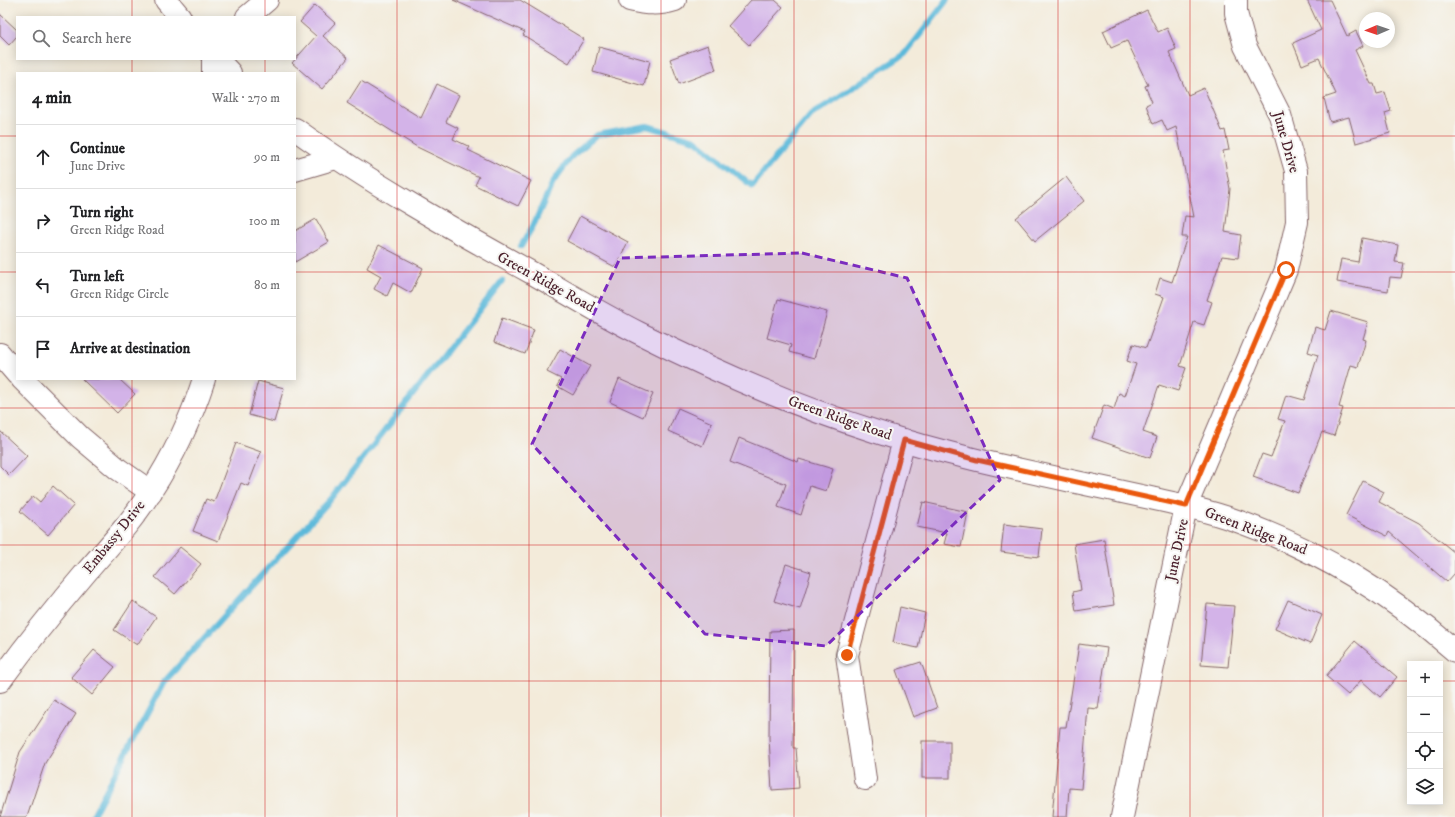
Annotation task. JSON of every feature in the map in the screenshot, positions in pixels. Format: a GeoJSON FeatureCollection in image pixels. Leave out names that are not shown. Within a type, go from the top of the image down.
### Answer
{"type":"FeatureCollection","features":[{"type":"Feature","properties":{"kind":"street"},"geometry":{"type":"LineString","coordinates":[[166,0],[179,16]]}},
{"type":"Feature","properties":{"kind":"street"},"geometry":{"type":"LineString","coordinates":[[248,16],[266,0]]}},
{"type":"Feature","properties":{"kind":"street"},"geometry":{"type":"LineString","coordinates":[[630,0],[646,4],[664,3],[675,0]]}},
{"type":"Feature","properties":{"kind":"street","name":"June Drive"},"geometry":{"type":"LineString","coordinates":[[1122,817],[1186,506],[1286,270],[1297,222],[1296,171],[1280,115],[1245,46],[1236,13],[1236,0]]}},
{"type":"Feature","properties":{"kind":"street"},"geometry":{"type":"LineString","coordinates":[[213,60],[213,72]]}},
{"type":"Feature","properties":{"kind":"street"},"geometry":{"type":"LineString","coordinates":[[217,60],[229,72]]}},
{"type":"Feature","properties":{"kind":"street","name":"Green Ridge Road"},"geometry":{"type":"LineString","coordinates":[[296,130],[336,158],[449,227],[635,331],[706,366],[778,396],[904,440],[977,460],[1186,506],[1240,522],[1299,546],[1336,564],[1379,591],[1421,621],[1455,651]]}},
{"type":"Feature","properties":{"kind":"street"},"geometry":{"type":"LineString","coordinates":[[296,170],[336,158]]}},
{"type":"Feature","properties":{"kind":"street"},"geometry":{"type":"LineString","coordinates":[[0,354],[16,373]]}},
{"type":"Feature","properties":{"kind":"street"},"geometry":{"type":"LineString","coordinates":[[23,380],[80,438],[118,469],[151,492]]}},
{"type":"Feature","properties":{"kind":"street","name":"Embassy Drive"},"geometry":{"type":"LineString","coordinates":[[0,681],[38,628],[131,520],[151,492],[191,417],[204,380]]}},
{"type":"Feature","properties":{"kind":"street"},"geometry":{"type":"LineString","coordinates":[[865,779],[847,655],[904,440]]}},
{"type":"Feature","properties":{"kind":"highlighted area"},"geometry":{"type":"Polygon","coordinates":[[[802,253],[907,278],[1000,480],[826,646],[705,634],[532,444],[620,258],[802,253]]]}},
{"type":"Feature","properties":{"kind":"building"},"geometry":{"type":"Polygon","coordinates":[[[453,0],[520,0],[584,39],[569,63],[523,35],[525,32],[453,0]]]}},
{"type":"Feature","properties":{"kind":"building"},"geometry":{"type":"Polygon","coordinates":[[[751,0],[775,0],[783,7],[749,45],[728,26],[751,0]]]}},
{"type":"Feature","properties":{"kind":"building"},"geometry":{"type":"Polygon","coordinates":[[[1307,0],[1330,0],[1347,36],[1356,31],[1359,37],[1359,48],[1355,50],[1371,84],[1374,84],[1377,94],[1385,92],[1391,111],[1385,113],[1390,133],[1356,143],[1349,117],[1330,122],[1324,98],[1336,94],[1319,58],[1302,65],[1293,43],[1321,30],[1307,0]]]}},
{"type":"Feature","properties":{"kind":"building"},"geometry":{"type":"Polygon","coordinates":[[[315,5],[335,23],[323,36],[348,58],[322,89],[292,63],[316,36],[300,22],[315,5]]]}},
{"type":"Feature","properties":{"kind":"building"},"geometry":{"type":"Polygon","coordinates":[[[1147,10],[1158,32],[1167,28],[1176,49],[1169,52],[1188,95],[1204,88],[1222,131],[1225,130],[1229,150],[1223,151],[1230,189],[1225,232],[1241,235],[1238,258],[1222,256],[1207,300],[1212,302],[1204,325],[1194,322],[1180,366],[1186,368],[1178,391],[1159,385],[1143,432],[1157,437],[1150,458],[1092,438],[1104,405],[1114,409],[1119,393],[1125,396],[1136,364],[1127,361],[1133,344],[1146,348],[1164,297],[1155,294],[1160,278],[1172,282],[1187,237],[1182,237],[1185,216],[1194,217],[1176,127],[1167,131],[1162,120],[1153,124],[1146,105],[1152,102],[1145,86],[1148,85],[1127,41],[1111,48],[1103,31],[1147,10]]]}},
{"type":"Feature","properties":{"kind":"building"},"geometry":{"type":"Polygon","coordinates":[[[0,14],[16,29],[16,37],[9,45],[0,36],[0,14]]]}},
{"type":"Feature","properties":{"kind":"building"},"geometry":{"type":"Polygon","coordinates":[[[708,45],[716,70],[679,84],[670,59],[708,45]]]}},
{"type":"Feature","properties":{"kind":"building"},"geometry":{"type":"Polygon","coordinates":[[[599,47],[650,61],[644,86],[593,72],[599,47]]]}},
{"type":"Feature","properties":{"kind":"building"},"geometry":{"type":"Polygon","coordinates":[[[361,81],[421,118],[437,84],[459,95],[446,122],[458,128],[453,139],[470,147],[468,150],[531,181],[518,206],[475,185],[479,177],[417,147],[347,103],[361,81]]]}},
{"type":"Feature","properties":{"kind":"building"},"geometry":{"type":"Polygon","coordinates":[[[1066,177],[1084,201],[1035,241],[1016,218],[1066,177]]]}},
{"type":"Feature","properties":{"kind":"building"},"geometry":{"type":"Polygon","coordinates":[[[580,216],[628,242],[615,267],[567,241],[580,216]]]}},
{"type":"Feature","properties":{"kind":"building"},"geometry":{"type":"Polygon","coordinates":[[[316,219],[329,242],[296,261],[296,230],[316,219]]]}},
{"type":"Feature","properties":{"kind":"building"},"geometry":{"type":"Polygon","coordinates":[[[1362,238],[1398,245],[1395,262],[1404,263],[1401,278],[1390,277],[1388,291],[1337,282],[1341,259],[1358,262],[1362,238]]]}},
{"type":"Feature","properties":{"kind":"building"},"geometry":{"type":"Polygon","coordinates":[[[379,245],[423,268],[411,293],[393,283],[387,296],[374,289],[381,276],[367,268],[379,245]]]}},
{"type":"Feature","properties":{"kind":"building"},"geometry":{"type":"Polygon","coordinates":[[[778,299],[827,312],[814,359],[789,352],[791,345],[767,338],[778,299]]]}},
{"type":"Feature","properties":{"kind":"building"},"geometry":{"type":"Polygon","coordinates":[[[1331,311],[1368,322],[1363,339],[1366,340],[1358,367],[1351,365],[1339,407],[1343,408],[1334,436],[1322,432],[1298,493],[1253,477],[1262,454],[1271,457],[1285,421],[1278,419],[1286,395],[1304,400],[1318,355],[1308,352],[1315,327],[1325,330],[1331,311]]]}},
{"type":"Feature","properties":{"kind":"building"},"geometry":{"type":"Polygon","coordinates":[[[502,318],[534,330],[525,354],[494,342],[502,318]]]}},
{"type":"Feature","properties":{"kind":"building"},"geometry":{"type":"Polygon","coordinates":[[[560,349],[590,366],[573,395],[557,386],[561,379],[547,372],[560,349]]]}},
{"type":"Feature","properties":{"kind":"building"},"geometry":{"type":"Polygon","coordinates":[[[619,379],[653,394],[643,417],[610,402],[619,379]]]}},
{"type":"Feature","properties":{"kind":"building"},"geometry":{"type":"Polygon","coordinates":[[[83,380],[120,380],[135,394],[117,413],[83,380]]]}},
{"type":"Feature","properties":{"kind":"building"},"geometry":{"type":"Polygon","coordinates":[[[258,381],[284,388],[274,422],[249,415],[258,381]]]}},
{"type":"Feature","properties":{"kind":"building"},"geometry":{"type":"Polygon","coordinates":[[[678,408],[712,423],[702,446],[668,431],[678,408]]]}},
{"type":"Feature","properties":{"kind":"building"},"geometry":{"type":"Polygon","coordinates":[[[0,431],[27,456],[9,475],[0,466],[0,431]]]}},
{"type":"Feature","properties":{"kind":"building"},"geometry":{"type":"Polygon","coordinates":[[[739,438],[798,462],[799,459],[833,469],[826,491],[810,486],[801,515],[778,507],[786,484],[730,462],[739,438]]]}},
{"type":"Feature","properties":{"kind":"building"},"geometry":{"type":"Polygon","coordinates":[[[236,443],[261,452],[248,486],[241,483],[218,541],[193,531],[206,499],[214,502],[236,443]]]}},
{"type":"Feature","properties":{"kind":"building"},"geometry":{"type":"Polygon","coordinates":[[[1363,481],[1384,492],[1379,502],[1419,523],[1455,553],[1455,573],[1447,582],[1389,532],[1387,536],[1346,515],[1363,481]]]}},
{"type":"Feature","properties":{"kind":"building"},"geometry":{"type":"Polygon","coordinates":[[[53,486],[74,505],[48,535],[20,511],[33,496],[40,502],[53,486]]]}},
{"type":"Feature","properties":{"kind":"building"},"geometry":{"type":"Polygon","coordinates":[[[923,502],[968,512],[961,547],[944,544],[947,533],[917,527],[923,502]]]}},
{"type":"Feature","properties":{"kind":"building"},"geometry":{"type":"Polygon","coordinates":[[[1004,524],[1042,529],[1039,557],[1001,552],[1004,524]]]}},
{"type":"Feature","properties":{"kind":"building"},"geometry":{"type":"Polygon","coordinates":[[[1104,539],[1114,605],[1076,611],[1073,592],[1081,590],[1074,544],[1104,539]]]}},
{"type":"Feature","properties":{"kind":"building"},"geometry":{"type":"Polygon","coordinates":[[[180,547],[201,564],[175,594],[155,577],[180,547]]]}},
{"type":"Feature","properties":{"kind":"building"},"geometry":{"type":"Polygon","coordinates":[[[786,564],[811,572],[800,609],[774,601],[786,564]]]}},
{"type":"Feature","properties":{"kind":"building"},"geometry":{"type":"Polygon","coordinates":[[[1288,600],[1322,615],[1310,644],[1275,629],[1288,600]]]}},
{"type":"Feature","properties":{"kind":"building"},"geometry":{"type":"Polygon","coordinates":[[[133,601],[156,617],[137,645],[114,630],[133,601]]]}},
{"type":"Feature","properties":{"kind":"building"},"geometry":{"type":"Polygon","coordinates":[[[1207,604],[1234,606],[1228,667],[1201,665],[1207,604]]]}},
{"type":"Feature","properties":{"kind":"building"},"geometry":{"type":"Polygon","coordinates":[[[900,607],[925,613],[918,648],[893,643],[900,607]]]}},
{"type":"Feature","properties":{"kind":"building"},"geometry":{"type":"Polygon","coordinates":[[[794,630],[793,748],[796,748],[799,788],[772,790],[769,738],[770,631],[794,630]]]}},
{"type":"Feature","properties":{"kind":"building"},"geometry":{"type":"Polygon","coordinates":[[[1355,641],[1397,677],[1380,697],[1361,680],[1348,695],[1326,676],[1355,641]]]}},
{"type":"Feature","properties":{"kind":"building"},"geometry":{"type":"Polygon","coordinates":[[[1079,644],[1107,648],[1098,709],[1088,708],[1081,789],[1069,788],[1067,817],[1052,817],[1060,727],[1066,727],[1079,644]]]}},
{"type":"Feature","properties":{"kind":"building"},"geometry":{"type":"Polygon","coordinates":[[[94,650],[115,667],[92,695],[71,677],[94,650]]]}},
{"type":"Feature","properties":{"kind":"building"},"geometry":{"type":"Polygon","coordinates":[[[921,662],[937,708],[913,717],[896,670],[921,662]]]}},
{"type":"Feature","properties":{"kind":"building"},"geometry":{"type":"Polygon","coordinates":[[[54,700],[76,714],[45,763],[27,817],[0,817],[20,752],[54,700]]]}},
{"type":"Feature","properties":{"kind":"building"},"geometry":{"type":"Polygon","coordinates":[[[922,741],[950,741],[950,778],[922,778],[922,741]]]}},
{"type":"Feature","properties":{"kind":"waterway"},"geometry":{"type":"LineString","coordinates":[[521,246],[533,226],[553,182],[572,156],[597,135],[647,126],[695,140],[752,186],[811,115],[905,54],[947,0]]}},
{"type":"Feature","properties":{"kind":"waterway"},"geometry":{"type":"LineString","coordinates":[[92,817],[164,682],[331,499],[502,281]]}},
{"type":"Feature","properties":{"kind":"route"},"geometry":{"type":"LineString","coordinates":[[847,655],[904,440],[977,460],[1186,506],[1286,270]]}}]}
